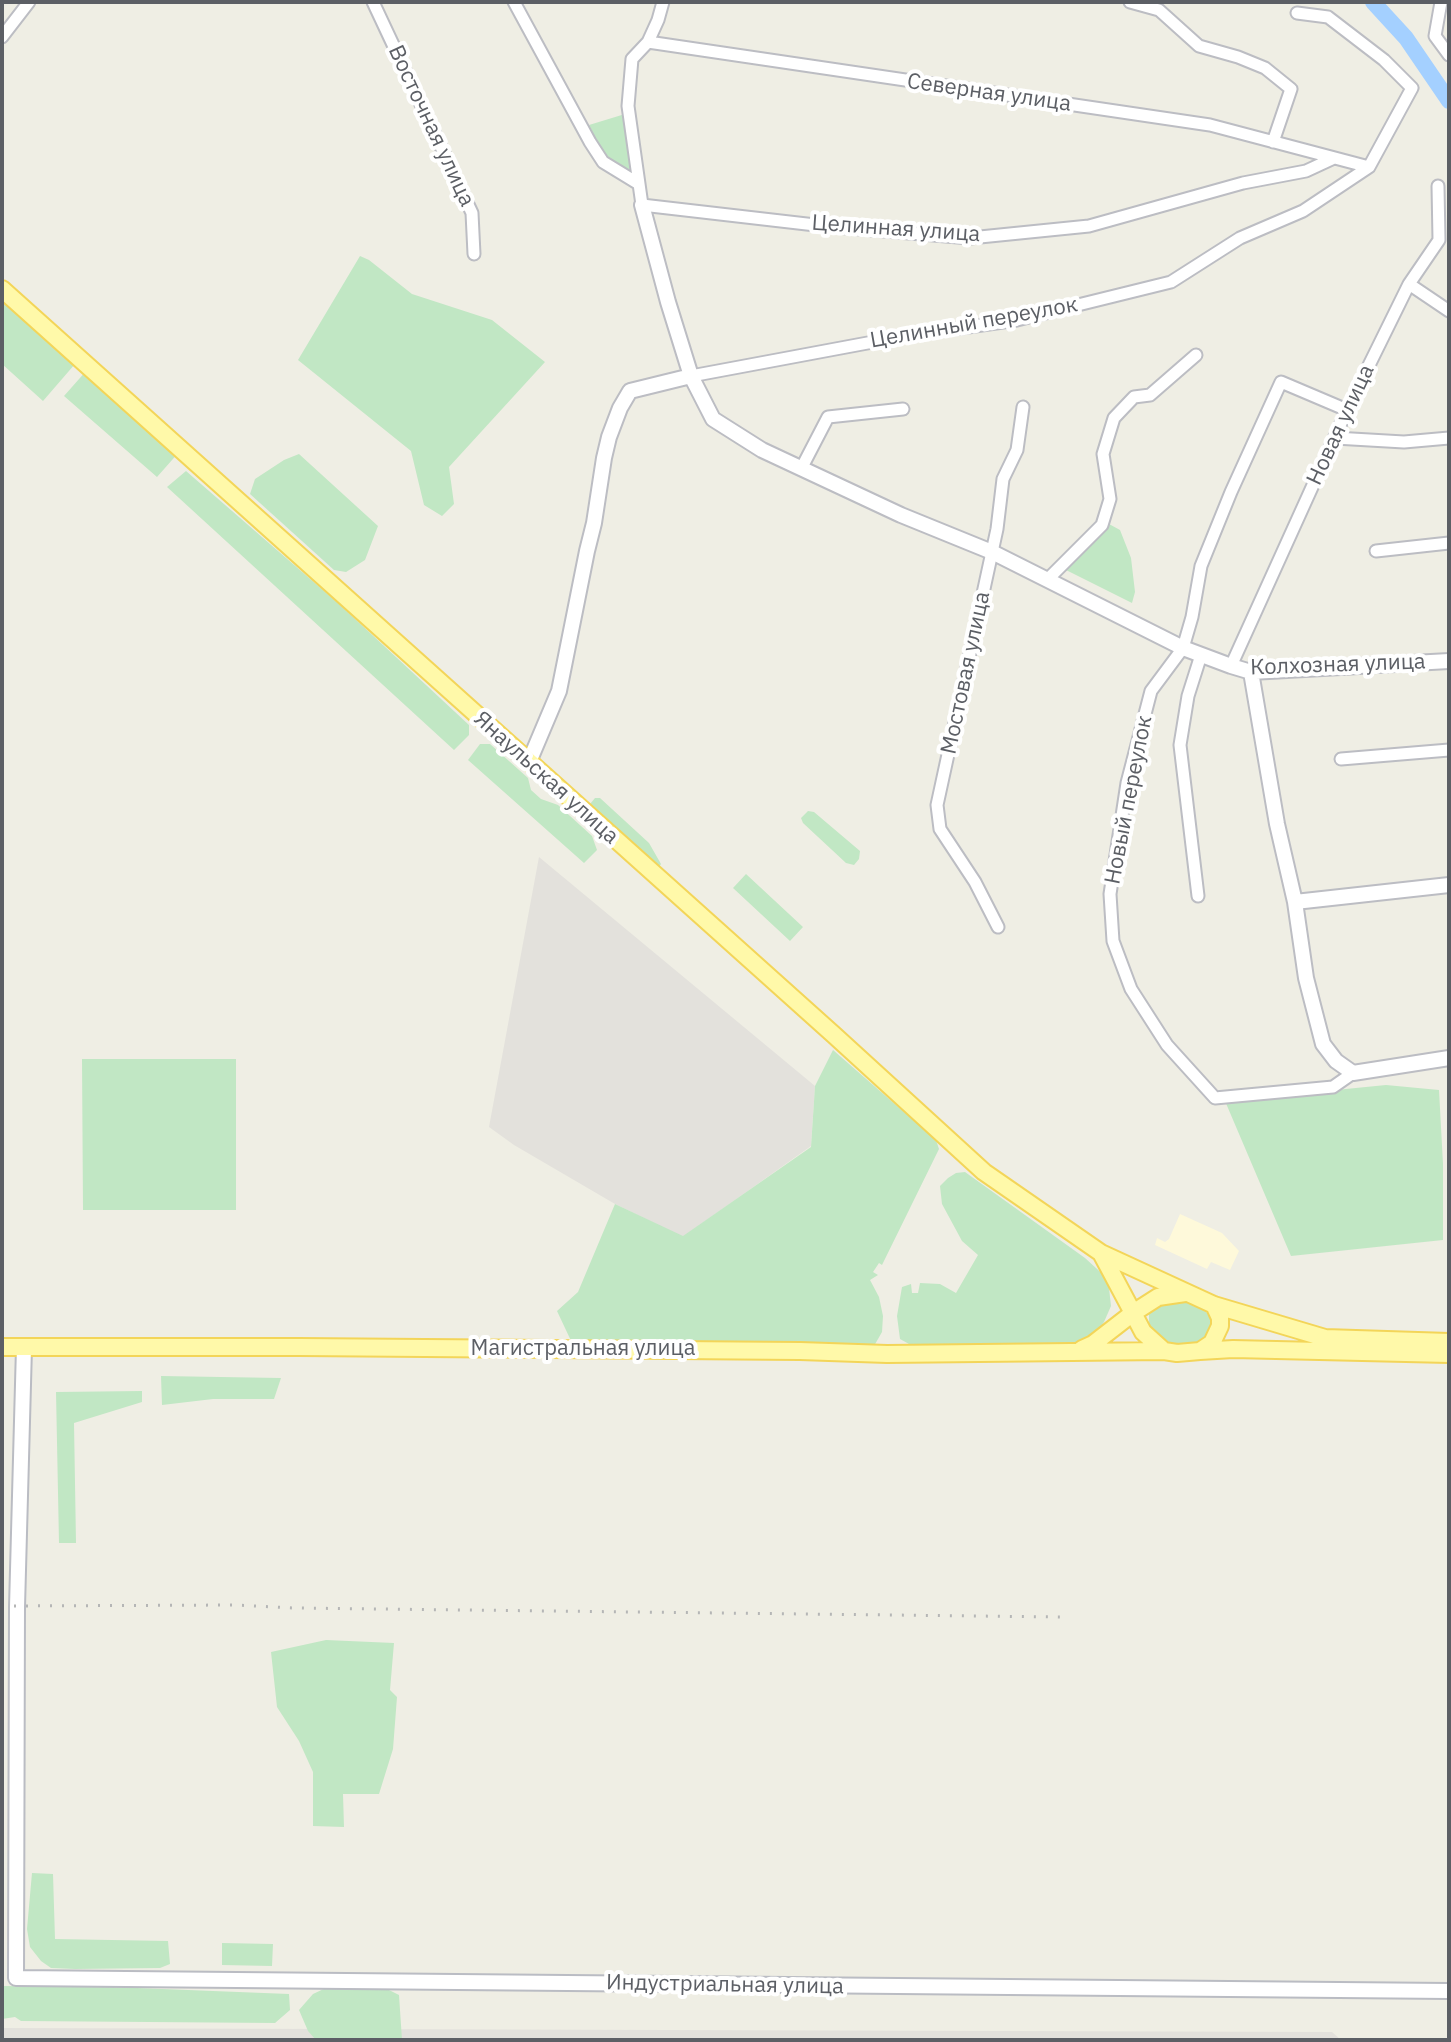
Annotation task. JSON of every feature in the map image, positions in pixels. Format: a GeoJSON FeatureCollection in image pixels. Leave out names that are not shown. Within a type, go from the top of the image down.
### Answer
{"type":"FeatureCollection","features":[{"type":"Feature","properties":{"kind":"main road","name":"Янаульская улица"},"geometry":{"type":"LineString","coordinates":[[2,289],[834,1035],[955,1148],[984,1172],[1101,1253]]}},
{"type":"Feature","properties":{"kind":"main road"},"geometry":{"type":"LineString","coordinates":[[1101,1253],[1214,1305],[1325,1338],[1449,1342]]}},
{"type":"Feature","properties":{"kind":"main road"},"geometry":{"type":"LineString","coordinates":[[1101,1253],[1143,1332],[1164,1351]]}},
{"type":"Feature","properties":{"kind":"main road"},"geometry":{"type":"LineString","coordinates":[[1076,1352],[1093,1344],[1158,1297],[1187,1292]]}},
{"type":"Feature","properties":{"kind":"main road"},"geometry":{"type":"LineString","coordinates":[[1200,1351],[1212,1343],[1220,1326],[1214,1305]]}},
{"type":"Feature","properties":{"kind":"main road","name":"Магистральная улица"},"geometry":{"type":"LineString","coordinates":[[2,1347],[314,1347],[887,1354],[1177,1353],[1233,1349],[1449,1354]]}},
{"type":"Feature","properties":{"kind":"street"},"geometry":{"type":"LineString","coordinates":[[2,37],[29,2]]}},
{"type":"Feature","properties":{"kind":"street","name":"Восточная улица"},"geometry":{"type":"LineString","coordinates":[[373,2],[472,213],[474,254]]}},
{"type":"Feature","properties":{"kind":"street"},"geometry":{"type":"LineString","coordinates":[[514,2],[603,162],[639,184]]}},
{"type":"Feature","properties":{"kind":"street"},"geometry":{"type":"LineString","coordinates":[[642,205],[628,106],[632,59],[648,42],[663,2]]}},
{"type":"Feature","properties":{"kind":"street"},"geometry":{"type":"LineString","coordinates":[[1130,2],[1159,10],[1199,46],[1265,68],[1291,89],[1273,142]]}},
{"type":"Feature","properties":{"kind":"street"},"geometry":{"type":"LineString","coordinates":[[1441,2],[1435,36],[1449,55]]}},
{"type":"Feature","properties":{"kind":"street","name":"Целинный переулок"},"geometry":{"type":"LineString","coordinates":[[691,376],[905,336],[1017,320],[1171,282],[1240,238],[1303,211],[1369,167],[1412,88],[1384,60],[1328,17],[1297,13]]}},
{"type":"Feature","properties":{"kind":"street","name":"Северная улица"},"geometry":{"type":"LineString","coordinates":[[648,42],[1210,125],[1369,167]]}},
{"type":"Feature","properties":{"kind":"street","name":"Целинная улица"},"geometry":{"type":"LineString","coordinates":[[642,205],[824,226],[970,238],[1089,226],[1243,183],[1306,171],[1334,158]]}},
{"type":"Feature","properties":{"kind":"street","name":"Новая улица"},"geometry":{"type":"LineString","coordinates":[[1231,666],[1347,410],[1409,284],[1439,240],[1438,186]]}},
{"type":"Feature","properties":{"kind":"street","name":"Колхозная улица"},"geometry":{"type":"LineString","coordinates":[[642,205],[691,376],[713,419],[762,450],[901,515],[992,552],[1183,648],[1231,666],[1251,672],[1449,661]]}},
{"type":"Feature","properties":{"kind":"street"},"geometry":{"type":"LineString","coordinates":[[1409,284],[1449,311]]}},
{"type":"Feature","properties":{"kind":"street"},"geometry":{"type":"LineString","coordinates":[[1047,580],[1102,525],[1110,499],[1103,454],[1114,418],[1134,397],[1150,395],[1196,355]]}},
{"type":"Feature","properties":{"kind":"street"},"geometry":{"type":"LineString","coordinates":[[529,762],[559,691],[594,523],[606,448],[620,408],[630,391],[691,376]]}},
{"type":"Feature","properties":{"kind":"street","name":"Новый переулок"},"geometry":{"type":"LineString","coordinates":[[1347,410],[1281,382],[1201,566],[1183,648],[1151,691],[1127,783],[1110,894],[1113,941],[1131,989],[1167,1045],[1215,1098],[1333,1087],[1353,1073]]}},
{"type":"Feature","properties":{"kind":"street","name":"Мостовая улица"},"geometry":{"type":"LineString","coordinates":[[998,927],[975,882],[940,829],[937,805],[997,529],[1003,479],[1017,450],[1023,407]]}},
{"type":"Feature","properties":{"kind":"street"},"geometry":{"type":"LineString","coordinates":[[801,469],[828,417],[903,409]]}},
{"type":"Feature","properties":{"kind":"street"},"geometry":{"type":"LineString","coordinates":[[1335,438],[1404,442],[1449,438]]}},
{"type":"Feature","properties":{"kind":"street"},"geometry":{"type":"LineString","coordinates":[[1376,551],[1449,543]]}},
{"type":"Feature","properties":{"kind":"street"},"geometry":{"type":"LineString","coordinates":[[1198,896],[1180,745],[1188,696],[1201,655]]}},
{"type":"Feature","properties":{"kind":"street"},"geometry":{"type":"LineString","coordinates":[[1251,672],[1277,824],[1295,902],[1306,978],[1323,1044],[1336,1061],[1353,1073],[1449,1058]]}},
{"type":"Feature","properties":{"kind":"street"},"geometry":{"type":"LineString","coordinates":[[1341,759],[1449,750]]}},
{"type":"Feature","properties":{"kind":"street"},"geometry":{"type":"LineString","coordinates":[[1295,902],[1449,885]]}},
{"type":"Feature","properties":{"kind":"street"},"geometry":{"type":"LineString","coordinates":[[9,1978],[24,1347]]}},
{"type":"Feature","properties":{"kind":"street","name":"Индустриальная улица"},"geometry":{"type":"LineString","coordinates":[[9,1978],[1449,1991]]}},
{"type":"Feature","properties":{"kind":"shaded area"},"geometry":{"type":"Polygon","coordinates":[[[539,857],[815,1086],[811,1146],[683,1237],[615,1204],[489,1127],[539,857]]]}},
{"type":"Feature","properties":{"kind":"shaded area"},"geometry":{"type":"Polygon","coordinates":[[[1180,1214],[1222,1233],[1239,1251],[1230,1270],[1211,1262],[1207,1269],[1155,1245],[1157,1238],[1165,1242],[1169,1239],[1180,1214]]]}},
{"type":"Feature","properties":{"kind":"shaded area"},"geometry":{"type":"Polygon","coordinates":[[[2,2028],[1332,2032],[1341,2040],[2,2040],[2,2028]]]}},
{"type":"Feature","properties":{"kind":"green space"},"geometry":{"type":"Polygon","coordinates":[[[625,114],[635,176],[604,156],[589,125],[625,114]]]}},
{"type":"Feature","properties":{"kind":"green space"},"geometry":{"type":"Polygon","coordinates":[[[360,256],[412,294],[492,320],[545,362],[449,467],[454,504],[442,516],[424,505],[411,451],[298,360],[360,256]]]}},
{"type":"Feature","properties":{"kind":"green space"},"geometry":{"type":"Polygon","coordinates":[[[2,298],[75,364],[43,401],[2,364],[2,298]]]}},
{"type":"Feature","properties":{"kind":"green space"},"geometry":{"type":"Polygon","coordinates":[[[87,370],[180,451],[157,477],[64,396],[87,370]]]}},
{"type":"Feature","properties":{"kind":"green space"},"geometry":{"type":"Polygon","coordinates":[[[299,454],[378,526],[365,560],[346,572],[334,570],[250,494],[255,479],[299,454]]]}},
{"type":"Feature","properties":{"kind":"green space"},"geometry":{"type":"Polygon","coordinates":[[[186,471],[339,604],[469,725],[469,735],[454,750],[167,487],[186,471]]]}},
{"type":"Feature","properties":{"kind":"green space"},"geometry":{"type":"Polygon","coordinates":[[[1109,524],[1120,530],[1131,558],[1135,592],[1132,603],[1064,569],[1109,524]]]}},
{"type":"Feature","properties":{"kind":"green space"},"geometry":{"type":"Polygon","coordinates":[[[480,744],[490,744],[528,778],[531,790],[541,799],[558,805],[592,836],[597,850],[584,863],[468,760],[480,744]]]}},
{"type":"Feature","properties":{"kind":"green space"},"geometry":{"type":"Polygon","coordinates":[[[595,798],[600,798],[649,843],[661,864],[659,867],[590,804],[595,798]]]}},
{"type":"Feature","properties":{"kind":"green space"},"geometry":{"type":"Polygon","coordinates":[[[808,811],[814,812],[860,851],[854,865],[846,863],[803,823],[801,818],[808,811]]]}},
{"type":"Feature","properties":{"kind":"green space"},"geometry":{"type":"Polygon","coordinates":[[[746,874],[803,927],[790,941],[733,888],[746,874]]]}},
{"type":"Feature","properties":{"kind":"green space"},"geometry":{"type":"Polygon","coordinates":[[[833,1050],[936,1140],[939,1149],[882,1265],[879,1263],[873,1272],[878,1275],[870,1280],[879,1297],[883,1316],[882,1332],[874,1346],[573,1345],[557,1311],[578,1292],[615,1204],[683,1236],[811,1147],[815,1086],[833,1050]]]}},
{"type":"Feature","properties":{"kind":"green space"},"geometry":{"type":"Polygon","coordinates":[[[82,1059],[236,1059],[236,1210],[83,1210],[82,1059]]]}},
{"type":"Feature","properties":{"kind":"green space"},"geometry":{"type":"Polygon","coordinates":[[[1386,1085],[1439,1090],[1443,1240],[1291,1256],[1225,1101],[1386,1085]]]}},
{"type":"Feature","properties":{"kind":"green space"},"geometry":{"type":"Polygon","coordinates":[[[965,1172],[1085,1258],[1108,1279],[1111,1306],[1093,1337],[1075,1346],[909,1344],[900,1339],[897,1316],[902,1287],[911,1284],[912,1293],[918,1293],[920,1283],[940,1284],[956,1293],[978,1255],[962,1241],[942,1204],[940,1186],[956,1173],[965,1172]]]}},
{"type":"Feature","properties":{"kind":"green space"},"geometry":{"type":"Polygon","coordinates":[[[1181,1300],[1204,1309],[1212,1320],[1211,1332],[1204,1341],[1193,1345],[1171,1345],[1149,1328],[1149,1314],[1155,1306],[1181,1300]]]}},
{"type":"Feature","properties":{"kind":"green space"},"geometry":{"type":"Polygon","coordinates":[[[161,1376],[281,1378],[274,1399],[213,1399],[162,1405],[161,1376]]]}},
{"type":"Feature","properties":{"kind":"green space"},"geometry":{"type":"Polygon","coordinates":[[[142,1391],[142,1402],[74,1423],[76,1543],[59,1543],[56,1392],[142,1391]]]}},
{"type":"Feature","properties":{"kind":"green space"},"geometry":{"type":"Polygon","coordinates":[[[326,1640],[394,1643],[390,1690],[397,1697],[393,1749],[379,1794],[343,1794],[344,1827],[313,1826],[313,1772],[299,1741],[277,1707],[271,1652],[326,1640]]]}},
{"type":"Feature","properties":{"kind":"green space"},"geometry":{"type":"Polygon","coordinates":[[[32,1873],[53,1874],[55,1939],[168,1941],[170,1964],[160,1968],[51,1968],[30,1947],[27,1929],[32,1873]]]}},
{"type":"Feature","properties":{"kind":"green space"},"geometry":{"type":"Polygon","coordinates":[[[222,1943],[273,1944],[272,1966],[222,1965],[222,1943]]]}},
{"type":"Feature","properties":{"kind":"green space"},"geometry":{"type":"Polygon","coordinates":[[[2,1986],[289,1994],[290,2010],[275,2023],[21,2021],[15,2017],[2,2019],[2,1986]]]}},
{"type":"Feature","properties":{"kind":"green space"},"geometry":{"type":"Polygon","coordinates":[[[328,1987],[383,1987],[399,1995],[402,2040],[316,2040],[308,2031],[299,2010],[313,1994],[328,1987]]]}},
{"type":"Feature","properties":{"kind":"waterway"},"geometry":{"type":"LineString","coordinates":[[1373,2],[1406,38],[1449,101]]}},
{"type":"Feature","properties":{"kind":"railway"},"geometry":{"type":"LineString","coordinates":[[2,1606],[236,1605],[1062,1617]]}}]}
